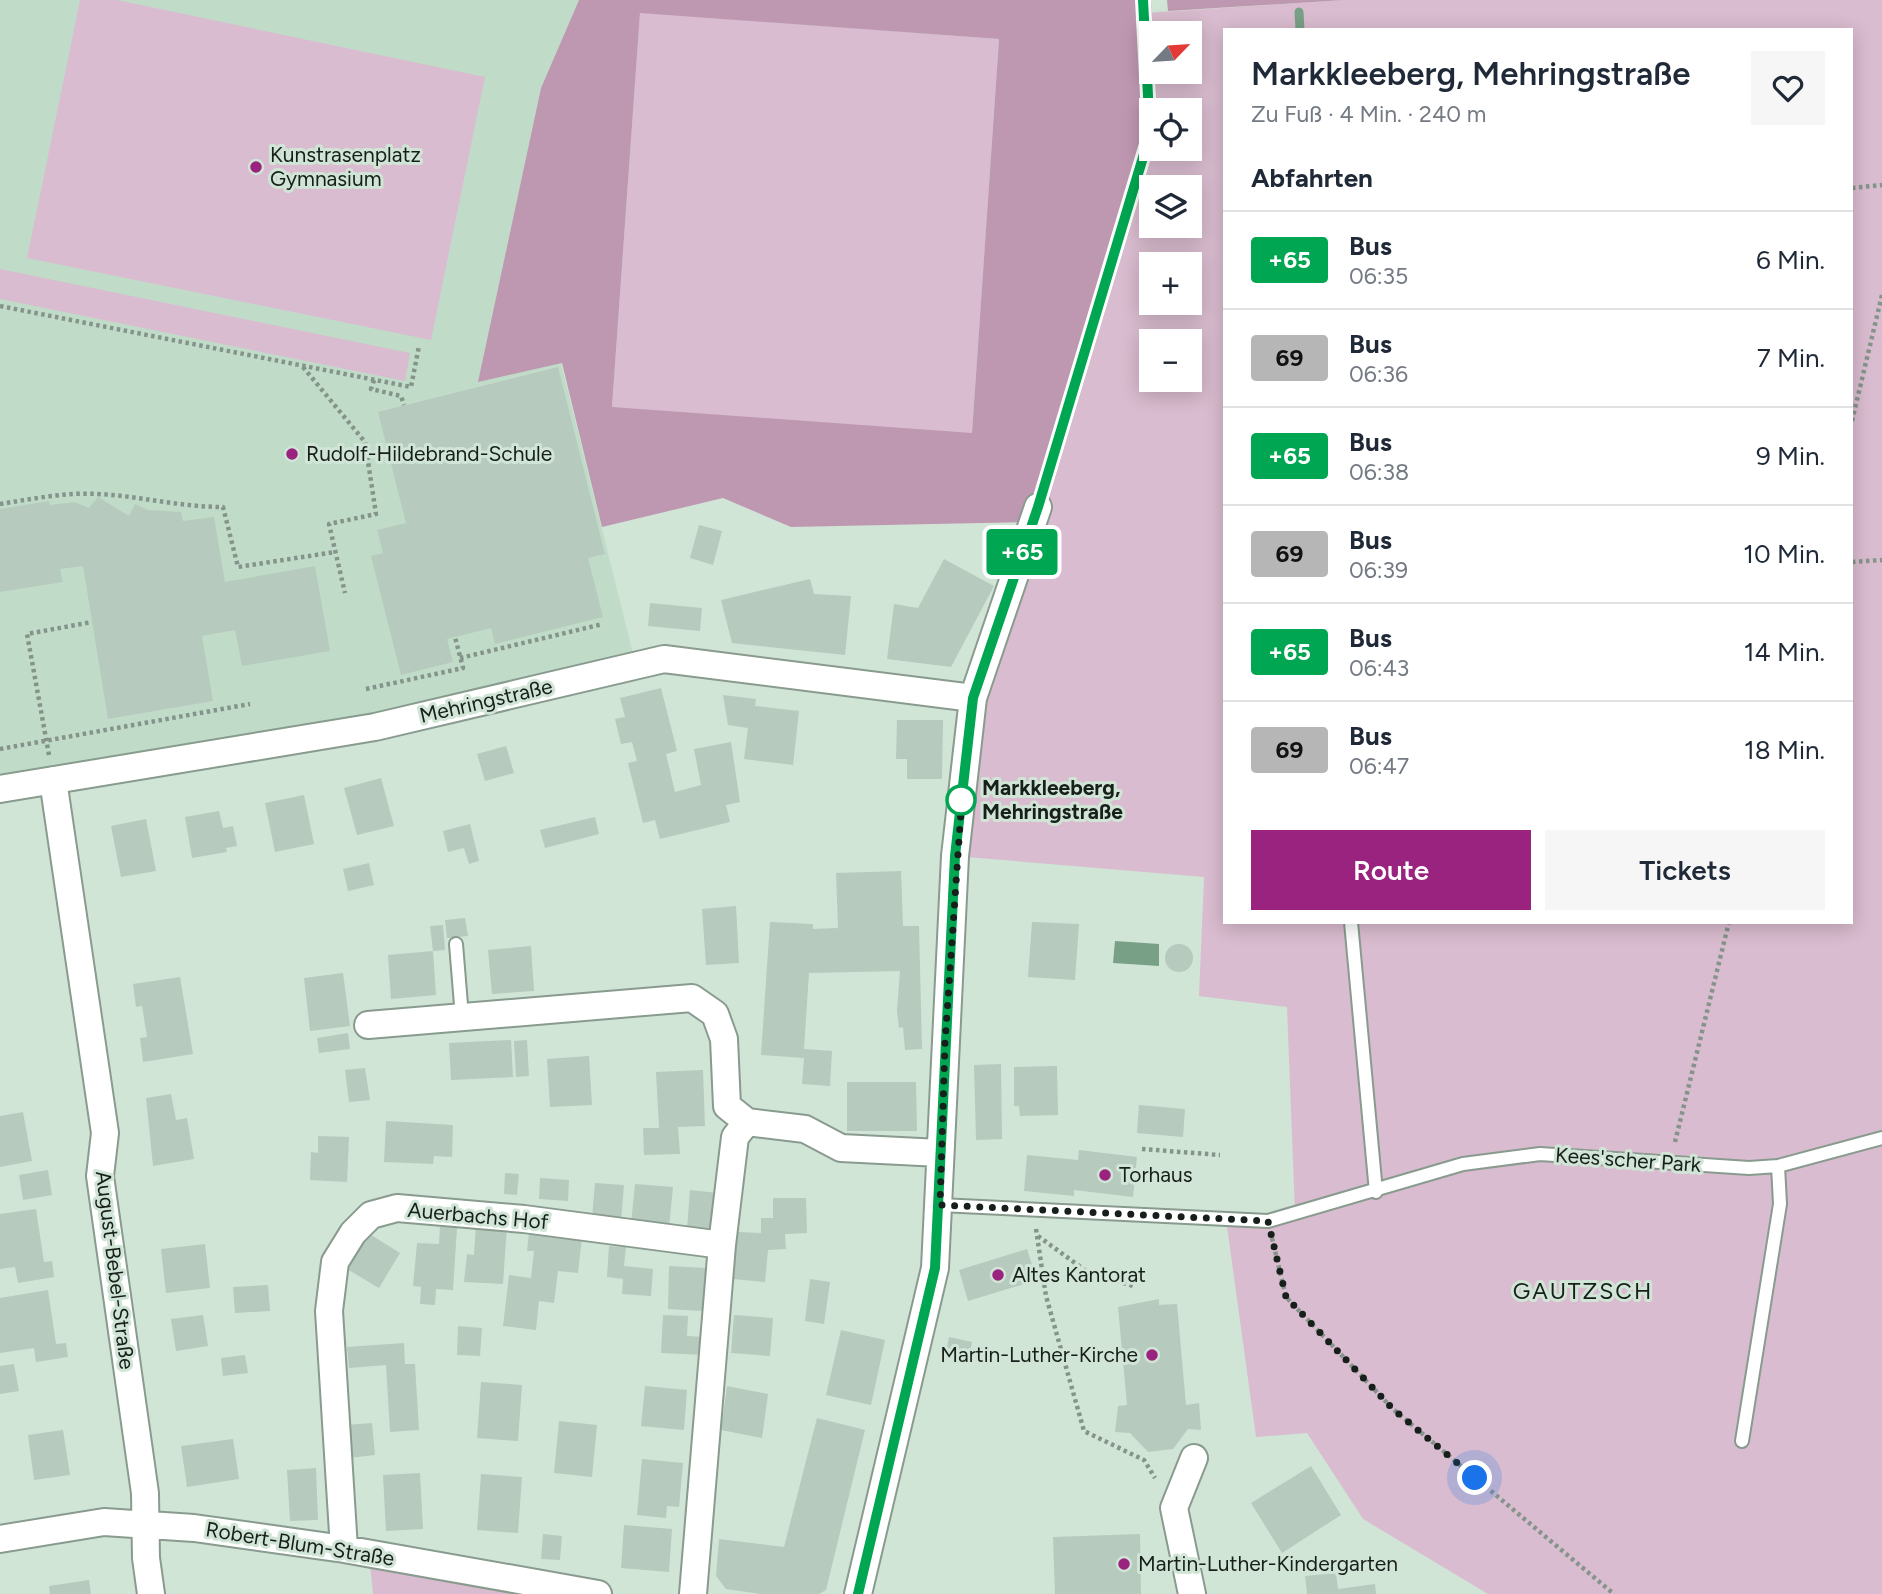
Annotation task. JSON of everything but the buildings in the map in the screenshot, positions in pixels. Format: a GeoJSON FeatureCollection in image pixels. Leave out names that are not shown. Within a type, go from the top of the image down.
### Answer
{"type":"FeatureCollection","features":[{"type":"Feature","properties":{"kind":"street"},"geometry":{"type":"LineString","coordinates":[[858,1594],[935,1268],[955,856],[973,698],[1038,507]]}},
{"type":"Feature","properties":{"kind":"street","name":"Mehringstraße"},"geometry":{"type":"LineString","coordinates":[[0,789],[375,727],[664,659],[973,698]]}},
{"type":"Feature","properties":{"kind":"street","name":"August-Bebel-Straße"},"geometry":{"type":"LineString","coordinates":[[53,780],[105,1133],[100,1176],[145,1493],[151,1594]]}},
{"type":"Feature","properties":{"kind":"street"},"geometry":{"type":"LineString","coordinates":[[368,1025],[692,998],[715,1014],[724,1039],[727,1106],[747,1122],[805,1129],[841,1148],[940,1153]]}},
{"type":"Feature","properties":{"kind":"street"},"geometry":{"type":"LineString","coordinates":[[694,1594],[722,1245],[735,1137],[747,1122]]}},
{"type":"Feature","properties":{"kind":"street","name":"Auerbachs Hof"},"geometry":{"type":"LineString","coordinates":[[344,1549],[330,1311],[335,1262],[353,1233],[371,1215],[397,1208],[511,1217],[722,1245]]}},
{"type":"Feature","properties":{"kind":"street"},"geometry":{"type":"LineString","coordinates":[[1192,1594],[1174,1508],[1194,1458]]}},
{"type":"Feature","properties":{"kind":"street","name":"Robert-Blum-Straße"},"geometry":{"type":"LineString","coordinates":[[0,1539],[104,1522],[194,1528],[344,1549],[598,1594]]}},
{"type":"Feature","properties":{"kind":"lane"},"geometry":{"type":"LineString","coordinates":[[1038,507],[1150,134],[1144,6]]}},
{"type":"Feature","properties":{"kind":"lane"},"geometry":{"type":"LineString","coordinates":[[1351,924],[1376,1192]]}},
{"type":"Feature","properties":{"kind":"lane"},"geometry":{"type":"LineString","coordinates":[[456,944],[462,1017]]}},
{"type":"Feature","properties":{"kind":"lane","name":"Kees'scher Park"},"geometry":{"type":"LineString","coordinates":[[940,1205],[1034,1212],[1268,1221],[1376,1192],[1463,1164],[1540,1154],[1749,1168],[1778,1166],[1882,1138]]}},
{"type":"Feature","properties":{"kind":"lane"},"geometry":{"type":"LineString","coordinates":[[1742,1441],[1780,1205],[1778,1166]]}},
{"type":"Feature","properties":{"kind":"path"},"geometry":{"type":"LineString","coordinates":[[1853,188],[1882,185]]}},
{"type":"Feature","properties":{"kind":"path"},"geometry":{"type":"LineString","coordinates":[[1853,417],[1882,295]]}},
{"type":"Feature","properties":{"kind":"path"},"geometry":{"type":"LineString","coordinates":[[0,306],[411,387],[419,346]]}},
{"type":"Feature","properties":{"kind":"path"},"geometry":{"type":"LineString","coordinates":[[302,366],[365,442],[376,514],[329,524],[345,593]]}},
{"type":"Feature","properties":{"kind":"path"},"geometry":{"type":"LineString","coordinates":[[374,380],[371,389],[401,396],[404,405]]}},
{"type":"Feature","properties":{"kind":"path"},"geometry":{"type":"LineString","coordinates":[[0,504],[54,495],[98,494],[171,505],[223,507],[237,567],[335,552]]}},
{"type":"Feature","properties":{"kind":"path"},"geometry":{"type":"LineString","coordinates":[[1853,562],[1882,560]]}},
{"type":"Feature","properties":{"kind":"path"},"geometry":{"type":"LineString","coordinates":[[53,780],[27,634],[92,622]]}},
{"type":"Feature","properties":{"kind":"path"},"geometry":{"type":"LineString","coordinates":[[460,658],[603,624]]}},
{"type":"Feature","properties":{"kind":"path"},"geometry":{"type":"LineString","coordinates":[[366,690],[463,668],[455,637]]}},
{"type":"Feature","properties":{"kind":"path"},"geometry":{"type":"LineString","coordinates":[[0,749],[250,704]]}},
{"type":"Feature","properties":{"kind":"path"},"geometry":{"type":"LineString","coordinates":[[1670,1163],[1729,924]]}},
{"type":"Feature","properties":{"kind":"path"},"geometry":{"type":"LineString","coordinates":[[1142,1149],[1220,1155]]}},
{"type":"Feature","properties":{"kind":"path"},"geometry":{"type":"LineString","coordinates":[[1034,1212],[1046,1296],[1084,1431],[1144,1460],[1174,1508]]}},
{"type":"Feature","properties":{"kind":"path"},"geometry":{"type":"LineString","coordinates":[[1268,1221],[1286,1297],[1393,1409],[1614,1594]]}},
{"type":"Feature","properties":{"kind":"path"},"geometry":{"type":"LineString","coordinates":[[1037,1236],[1086,1271],[1136,1287]]}},
{"type":"Feature","properties":{"kind":"shaded area","name":"Rudolf-Hildebrand-Schule"},"geometry":{"type":"Polygon","coordinates":[[[0,0],[579,0],[541,88],[479,381],[561,363],[636,666],[0,789],[0,0]]]}},
{"type":"Feature","properties":{"kind":"shaded area","name":"Kunstrasenplatz Gymnasium"},"geometry":{"type":"Polygon","coordinates":[[[80,0],[117,0],[485,77],[431,340],[27,258],[80,0]]]}},
{"type":"Feature","properties":{"kind":"shaded area"},"geometry":{"type":"Polygon","coordinates":[[[579,0],[1143,0],[1144,21],[1139,21],[1139,84],[1147,84],[1148,98],[1139,98],[1139,161],[1142,161],[1033,522],[791,527],[723,498],[602,527],[562,363],[478,382],[541,88],[579,0]],[[640,13],[612,407],[972,433],[999,39],[640,13]]]}},
{"type":"Feature","properties":{"kind":"shaded area"},"geometry":{"type":"Polygon","coordinates":[[[1167,0],[1344,0],[1168,11],[1167,0]]]}},
{"type":"Feature","properties":{"kind":"shaded area"},"geometry":{"type":"Polygon","coordinates":[[[1344,0],[1882,0],[1882,1594],[1488,1594],[1363,1519],[1307,1433],[1256,1437],[1226,1219],[1295,1213],[1287,1007],[1199,996],[1204,877],[955,856],[991,639],[1139,37],[1139,84],[1202,84],[1202,21],[1143,21],[1145,13],[1344,0]]]}},
{"type":"Feature","properties":{"kind":"shaded area"},"geometry":{"type":"Polygon","coordinates":[[[640,12],[999,39],[972,434],[612,408],[640,12]]]}},
{"type":"Feature","properties":{"kind":"shaded area"},"geometry":{"type":"Polygon","coordinates":[[[0,269],[410,353],[405,381],[0,299],[0,269]]]}},
{"type":"Feature","properties":{"kind":"shaded area"},"geometry":{"type":"Polygon","coordinates":[[[1115,941],[1159,944],[1159,966],[1113,963],[1115,941]]]}},
{"type":"Feature","properties":{"kind":"shaded area"},"geometry":{"type":"Polygon","coordinates":[[[369,1554],[598,1594],[373,1594],[369,1554]]]}},
{"type":"Feature","properties":{"kind":"waterway"},"geometry":{"type":"LineString","coordinates":[[1299,12],[1300,28]]}},
{"type":"Feature","properties":{"kind":"bus line","name":"+65"},"geometry":{"type":"LineString","coordinates":[[858,1594],[935,1268],[955,856],[973,698],[996,622],[1038,507],[1150,134],[1143,0]]}},
{"type":"Feature","properties":{"kind":"place","name":"Kunstrasenplatz Gymnasium"},"geometry":{"type":"Point","coordinates":[256,167]}},
{"type":"Feature","properties":{"kind":"place","name":"Rudolf-Hildebrand-Schule"},"geometry":{"type":"Point","coordinates":[292,454]}},
{"type":"Feature","properties":{"kind":"place","name":"Markkleeberg, Mehringstraße"},"geometry":{"type":"Point","coordinates":[961,800]}},
{"type":"Feature","properties":{"kind":"place","name":"Torhaus"},"geometry":{"type":"Point","coordinates":[1105,1175]}},
{"type":"Feature","properties":{"kind":"place","name":"Altes Kantorat"},"geometry":{"type":"Point","coordinates":[998,1275]}},
{"type":"Feature","properties":{"kind":"place","name":"Martin-Luther-Kirche"},"geometry":{"type":"Point","coordinates":[1152,1355]}},
{"type":"Feature","properties":{"kind":"place","name":"Martin-Luther-Kindergarten"},"geometry":{"type":"Point","coordinates":[1124,1564]}},
{"type":"Feature","properties":{"kind":"district","name":"GAUTZSCH"},"geometry":{"type":"Point","coordinates":[1583,1291]}},
{"type":"Feature","properties":{"kind":"route"},"geometry":{"type":"LineString","coordinates":[[961,800],[962,796],[955,856],[940,1153],[940,1205],[1034,1212],[1268,1221],[1286,1297],[1393,1409],[1475,1478]]}}]}
